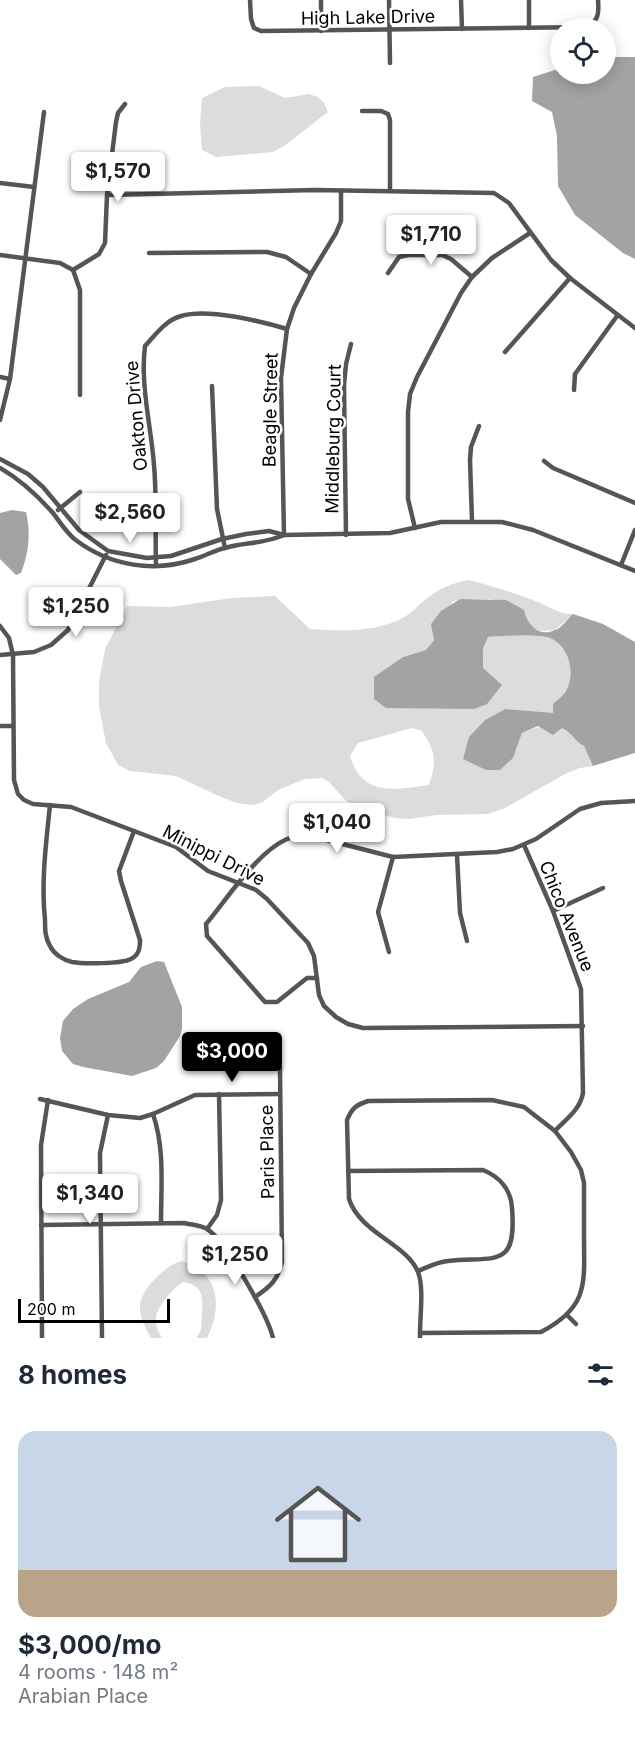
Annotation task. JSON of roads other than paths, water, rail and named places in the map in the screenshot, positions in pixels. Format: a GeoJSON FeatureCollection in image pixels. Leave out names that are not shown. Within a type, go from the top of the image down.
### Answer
{"type":"FeatureCollection","features":[{"type":"Feature","properties":{"kind":"street","name":"High Lake Drive"},"geometry":{"type":"LineString","coordinates":[[250,0],[250,20],[254,28],[261,31],[587,27],[597,18],[598,0]]}},
{"type":"Feature","properties":{"kind":"street"},"geometry":{"type":"LineString","coordinates":[[321,0],[321,31]]}},
{"type":"Feature","properties":{"kind":"street"},"geometry":{"type":"LineString","coordinates":[[389,0],[390,63]]}},
{"type":"Feature","properties":{"kind":"street"},"geometry":{"type":"LineString","coordinates":[[461,0],[462,29]]}},
{"type":"Feature","properties":{"kind":"street"},"geometry":{"type":"LineString","coordinates":[[529,0],[529,28]]}},
{"type":"Feature","properties":{"kind":"street"},"geometry":{"type":"LineString","coordinates":[[73,270],[99,254],[107,237],[107,195],[116,122],[118,113],[125,104]]}},
{"type":"Feature","properties":{"kind":"street"},"geometry":{"type":"LineString","coordinates":[[362,111],[381,111],[388,114],[390,120],[390,191]]}},
{"type":"Feature","properties":{"kind":"street"},"geometry":{"type":"LineString","coordinates":[[0,420],[10,379],[44,112]]}},
{"type":"Feature","properties":{"kind":"street"},"geometry":{"type":"LineString","coordinates":[[0,183],[34,187]]}},
{"type":"Feature","properties":{"kind":"street"},"geometry":{"type":"LineString","coordinates":[[107,195],[314,190],[494,193],[508,203],[551,260],[570,278],[635,328]]}},
{"type":"Feature","properties":{"kind":"street","name":"Beagle Street"},"geometry":{"type":"LineString","coordinates":[[284,535],[281,378],[287,329],[294,308],[311,274],[324,255],[338,227],[341,191]]}},
{"type":"Feature","properties":{"kind":"street"},"geometry":{"type":"LineString","coordinates":[[415,528],[408,499],[410,394],[456,303],[472,278],[492,258],[530,233]]}},
{"type":"Feature","properties":{"kind":"street"},"geometry":{"type":"LineString","coordinates":[[149,253],[267,252],[286,257],[311,274]]}},
{"type":"Feature","properties":{"kind":"street"},"geometry":{"type":"LineString","coordinates":[[0,255],[60,263],[73,270],[80,290],[80,395]]}},
{"type":"Feature","properties":{"kind":"street"},"geometry":{"type":"LineString","coordinates":[[388,273],[399,257],[442,255],[452,259],[472,278]]}},
{"type":"Feature","properties":{"kind":"street"},"geometry":{"type":"LineString","coordinates":[[505,352],[570,278]]}},
{"type":"Feature","properties":{"kind":"street","name":"Oakton Drive"},"geometry":{"type":"LineString","coordinates":[[156,566],[156,490],[144,380],[145,346],[166,324],[180,316],[233,316],[287,329]]}},
{"type":"Feature","properties":{"kind":"street"},"geometry":{"type":"LineString","coordinates":[[574,390],[575,374],[617,316]]}},
{"type":"Feature","properties":{"kind":"street","name":"Middleburg Court"},"geometry":{"type":"LineString","coordinates":[[346,535],[344,385],[351,344]]}},
{"type":"Feature","properties":{"kind":"street"},"geometry":{"type":"LineString","coordinates":[[0,377],[10,379]]}},
{"type":"Feature","properties":{"kind":"street"},"geometry":{"type":"LineString","coordinates":[[212,386],[217,509],[225,548]]}},
{"type":"Feature","properties":{"kind":"street"},"geometry":{"type":"LineString","coordinates":[[472,521],[470,460],[471,447],[479,426]]}},
{"type":"Feature","properties":{"kind":"street"},"geometry":{"type":"LineString","coordinates":[[0,459],[21,470],[43,487],[79,530],[108,551],[147,558],[171,556],[222,539],[269,531],[284,535],[390,533],[441,522],[472,521],[502,522],[533,530],[635,571]]}},
{"type":"Feature","properties":{"kind":"street"},"geometry":{"type":"LineString","coordinates":[[544,461],[553,468],[635,503]]}},
{"type":"Feature","properties":{"kind":"street"},"geometry":{"type":"LineString","coordinates":[[0,468],[38,496],[75,540],[105,557],[137,566],[172,566],[225,548],[270,541],[284,535]]}},
{"type":"Feature","properties":{"kind":"street"},"geometry":{"type":"LineString","coordinates":[[53,513],[80,492]]}},
{"type":"Feature","properties":{"kind":"street"},"geometry":{"type":"LineString","coordinates":[[621,565],[635,530]]}},
{"type":"Feature","properties":{"kind":"street"},"geometry":{"type":"LineString","coordinates":[[0,655],[34,652],[51,645],[68,630],[108,551]]}},
{"type":"Feature","properties":{"kind":"street"},"geometry":{"type":"LineString","coordinates":[[0,626],[9,638],[13,655]]}},
{"type":"Feature","properties":{"kind":"street","name":"Minippi Drive"},"geometry":{"type":"LineString","coordinates":[[13,655],[13,758],[14,780],[18,794],[33,804],[71,807],[176,847],[208,871],[256,890],[267,898],[308,944],[314,956],[319,995],[324,1006],[348,1024],[363,1028],[583,1026]]}},
{"type":"Feature","properties":{"kind":"street"},"geometry":{"type":"LineString","coordinates":[[0,726],[14,726]]}},
{"type":"Feature","properties":{"kind":"street"},"geometry":{"type":"LineString","coordinates":[[317,978],[307,978],[277,1002],[265,1002],[207,936],[206,924],[230,897],[238,883],[276,845],[288,838],[302,835],[315,837],[393,857],[497,852],[524,845],[580,809],[601,803],[635,801]]}},
{"type":"Feature","properties":{"kind":"street"},"geometry":{"type":"LineString","coordinates":[[50,805],[42,893],[46,936],[50,947],[57,954],[73,962],[120,962],[131,959],[141,948],[120,871],[121,862],[134,831]]}},
{"type":"Feature","properties":{"kind":"street","name":"Chico Avenue"},"geometry":{"type":"LineString","coordinates":[[524,845],[553,910],[581,989],[583,1094],[581,1103],[555,1131]]}},
{"type":"Feature","properties":{"kind":"street"},"geometry":{"type":"LineString","coordinates":[[457,855],[460,913],[468,941]]}},
{"type":"Feature","properties":{"kind":"street"},"geometry":{"type":"LineString","coordinates":[[389,952],[378,912],[393,857]]}},
{"type":"Feature","properties":{"kind":"street"},"geometry":{"type":"LineString","coordinates":[[553,910],[603,888]]}},
{"type":"Feature","properties":{"kind":"street","name":"Paris Place"},"geometry":{"type":"LineString","coordinates":[[255,1297],[273,1285],[280,1274],[282,1262],[280,1067]]}},
{"type":"Feature","properties":{"kind":"street"},"geometry":{"type":"LineString","coordinates":[[40,1098],[108,1115],[140,1118],[188,1097],[219,1094],[280,1094]]}},
{"type":"Feature","properties":{"kind":"street"},"geometry":{"type":"LineString","coordinates":[[207,1229],[218,1215],[221,1200],[219,1094]]}},
{"type":"Feature","properties":{"kind":"street"},"geometry":{"type":"LineString","coordinates":[[42,1338],[40,1145],[48,1100]]}},
{"type":"Feature","properties":{"kind":"street"},"geometry":{"type":"LineString","coordinates":[[492,1100],[510,1102],[524,1107],[555,1131],[577,1160],[584,1183],[585,1280],[578,1300],[567,1315],[542,1332],[420,1335],[418,1271],[410,1260],[353,1211],[349,1199],[347,1119],[351,1110],[357,1104],[368,1101],[492,1100]]}},
{"type":"Feature","properties":{"kind":"street"},"geometry":{"type":"LineString","coordinates":[[153,1114],[159,1133],[161,1224]]}},
{"type":"Feature","properties":{"kind":"street"},"geometry":{"type":"LineString","coordinates":[[102,1338],[100,1153],[108,1115]]}},
{"type":"Feature","properties":{"kind":"street"},"geometry":{"type":"LineString","coordinates":[[348,1171],[483,1170],[500,1180],[511,1195],[512,1242],[502,1256],[492,1259],[437,1263],[418,1271]]}},
{"type":"Feature","properties":{"kind":"street"},"geometry":{"type":"LineString","coordinates":[[41,1225],[184,1223],[207,1229],[225,1249],[255,1297],[268,1320],[273,1338]]}},
{"type":"Feature","properties":{"kind":"street"},"geometry":{"type":"LineString","coordinates":[[567,1315],[576,1324]]}}]}
